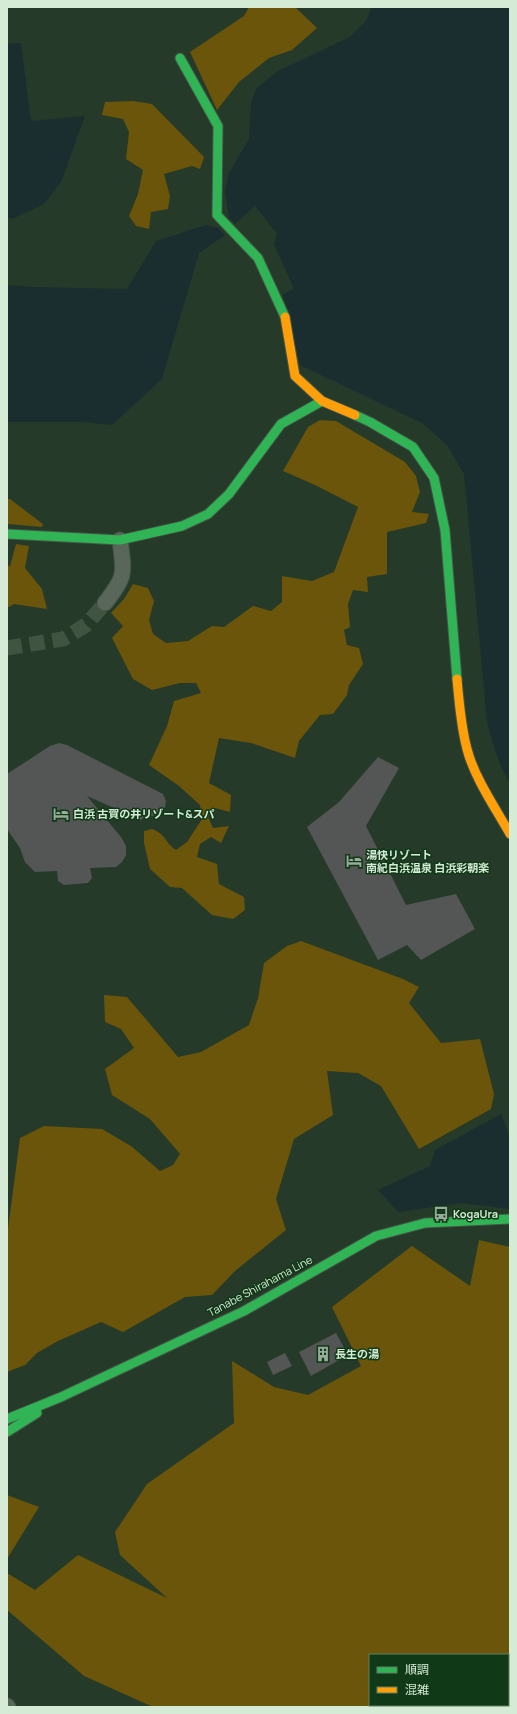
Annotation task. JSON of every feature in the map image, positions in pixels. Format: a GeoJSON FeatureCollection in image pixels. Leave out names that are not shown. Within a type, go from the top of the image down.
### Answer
{"type":"FeatureCollection","features":[{"type":"Feature","properties":{"kind":"street"},"geometry":{"type":"LineString","coordinates":[[180,58],[218,126],[217,215],[258,258],[283,310],[290,341],[292,366],[295,376],[322,401],[370,422],[413,447],[434,478],[445,530],[459,705],[467,750],[484,788],[510,834]]}},
{"type":"Feature","properties":{"kind":"street"},"geometry":{"type":"LineString","coordinates":[[7,534],[120,540],[182,526],[208,514],[229,494],[281,424],[322,401]]}},
{"type":"Feature","properties":{"kind":"street"},"geometry":{"type":"LineString","coordinates":[[105,603],[118,586],[123,572],[120,540]]}},
{"type":"Feature","properties":{"kind":"street","name":"Tanabe Shirahama Line"},"geometry":{"type":"LineString","coordinates":[[7,1419],[61,1397],[160,1349],[244,1311],[376,1236],[397,1228],[441,1221],[510,1219]]}},
{"type":"Feature","properties":{"kind":"street"},"geometry":{"type":"LineString","coordinates":[[7,1432],[61,1397]]}},
{"type":"Feature","properties":{"kind":"shaded area"},"geometry":{"type":"Polygon","coordinates":[[[249,7],[295,7],[317,28],[292,50],[269,58],[239,82],[217,110],[190,52],[244,16],[249,7]]]}},
{"type":"Feature","properties":{"kind":"shaded area"},"geometry":{"type":"Polygon","coordinates":[[[133,101],[152,104],[204,157],[200,169],[192,166],[164,174],[170,196],[168,209],[151,212],[149,229],[136,226],[129,216],[138,194],[143,170],[126,159],[129,132],[123,119],[102,115],[105,102],[133,101]]]}},
{"type":"Feature","properties":{"kind":"shaded area"},"geometry":{"type":"Polygon","coordinates":[[[320,420],[336,421],[405,462],[416,476],[420,492],[412,512],[429,514],[426,523],[387,532],[387,574],[367,577],[368,592],[353,590],[348,604],[350,627],[344,630],[347,645],[359,648],[363,664],[349,685],[347,695],[333,714],[320,715],[299,741],[295,758],[251,743],[219,738],[209,783],[231,795],[230,812],[215,808],[208,817],[213,828],[229,826],[221,843],[211,837],[200,844],[197,857],[217,864],[219,884],[244,897],[245,910],[233,919],[212,915],[182,888],[170,887],[150,869],[144,843],[144,831],[152,829],[161,834],[176,850],[187,842],[202,819],[200,805],[179,786],[149,765],[167,726],[174,701],[201,693],[196,683],[180,683],[152,690],[133,679],[112,638],[123,626],[111,613],[124,599],[133,584],[148,588],[154,601],[149,620],[153,634],[166,643],[188,641],[212,626],[224,627],[253,606],[271,611],[282,602],[282,576],[312,581],[334,572],[358,507],[315,485],[283,471],[308,427],[320,420]]]}},
{"type":"Feature","properties":{"kind":"shaded area"},"geometry":{"type":"Polygon","coordinates":[[[7,499],[10,499],[43,524],[42,527],[7,524],[7,499]]]}},
{"type":"Feature","properties":{"kind":"shaded area"},"geometry":{"type":"Polygon","coordinates":[[[16,544],[29,546],[25,568],[42,589],[47,609],[14,604],[7,608],[7,566],[10,566],[16,544]]]}},
{"type":"Feature","properties":{"kind":"shaded area"},"geometry":{"type":"Polygon","coordinates":[[[301,941],[403,979],[419,987],[409,1003],[441,1043],[480,1039],[494,1094],[491,1109],[419,1149],[381,1086],[358,1073],[327,1071],[333,1115],[294,1139],[276,1199],[286,1230],[235,1271],[212,1295],[185,1297],[123,1332],[101,1322],[58,1341],[37,1353],[25,1365],[7,1372],[7,1236],[20,1138],[44,1126],[102,1129],[131,1146],[160,1171],[173,1165],[180,1154],[150,1119],[112,1095],[105,1069],[134,1048],[121,1029],[105,1022],[104,995],[127,997],[178,1057],[201,1052],[249,1025],[258,998],[264,963],[287,946],[301,941]]]}},
{"type":"Feature","properties":{"kind":"shaded area"},"geometry":{"type":"Polygon","coordinates":[[[479,1240],[510,1247],[510,1707],[153,1707],[84,1676],[7,1610],[7,1573],[35,1590],[78,1555],[167,1598],[120,1555],[115,1532],[147,1484],[234,1423],[232,1361],[274,1387],[308,1395],[361,1366],[332,1307],[412,1246],[470,1286],[479,1240]]]}},
{"type":"Feature","properties":{"kind":"shaded area"},"geometry":{"type":"Polygon","coordinates":[[[7,1495],[39,1507],[7,1559],[7,1495]]]}},
{"type":"Feature","properties":{"kind":"water"},"geometry":{"type":"Polygon","coordinates":[[[372,7],[510,7],[510,784],[496,754],[487,721],[464,474],[447,445],[422,423],[300,365],[283,294],[294,289],[274,244],[277,234],[255,206],[235,224],[229,218],[225,191],[229,173],[249,139],[251,102],[257,88],[278,71],[350,37],[366,21],[372,7]]]}},
{"type":"Feature","properties":{"kind":"water"},"geometry":{"type":"Polygon","coordinates":[[[21,43],[31,121],[85,116],[61,182],[44,204],[12,219],[7,217],[7,44],[21,43]]]}},
{"type":"Feature","properties":{"kind":"water"},"geometry":{"type":"Polygon","coordinates":[[[206,225],[218,228],[225,235],[199,253],[162,379],[112,425],[82,422],[7,422],[7,285],[127,289],[156,241],[206,225]]]}},
{"type":"Feature","properties":{"kind":"water"},"geometry":{"type":"Polygon","coordinates":[[[501,1114],[510,1137],[510,1209],[461,1203],[398,1212],[378,1190],[430,1166],[435,1150],[501,1114]]]}},
{"type":"Feature","properties":{"kind":"building","name":"白浜 古賀の井リゾート&スパ"},"geometry":{"type":"Polygon","coordinates":[[[59,743],[67,745],[163,794],[166,801],[165,807],[161,813],[153,816],[146,815],[141,820],[87,796],[121,837],[126,846],[126,855],[122,862],[116,867],[90,868],[92,878],[88,883],[64,885],[58,881],[57,871],[35,872],[25,862],[20,848],[7,829],[7,774],[50,746],[59,743]]]}},
{"type":"Feature","properties":{"kind":"building","name":"湯快リゾート 南紀白浜温泉 白浜彩朝楽"},"geometry":{"type":"Polygon","coordinates":[[[378,757],[399,768],[366,826],[406,905],[456,894],[475,929],[421,960],[407,945],[378,960],[307,827],[339,802],[378,757]]]}},
{"type":"Feature","properties":{"kind":"building","name":"長生の湯"},"geometry":{"type":"Polygon","coordinates":[[[336,1333],[348,1355],[311,1376],[299,1352],[336,1333]]]}},
{"type":"Feature","properties":{"kind":"building"},"geometry":{"type":"Polygon","coordinates":[[[285,1353],[292,1366],[273,1375],[267,1362],[285,1353]]]}},
{"type":"Feature","properties":{"kind":"tunnel"},"geometry":{"type":"LineString","coordinates":[[7,648],[63,639],[86,625],[105,603]]}},
{"type":"Feature","properties":{"kind":"traffic: fast"},"geometry":{"type":"LineString","coordinates":[[180,58],[218,126],[217,215],[258,258],[285,317]]}},
{"type":"Feature","properties":{"kind":"traffic: fast"},"geometry":{"type":"LineString","coordinates":[[7,534],[120,540],[182,526],[208,514],[229,494],[281,424],[322,401]]}},
{"type":"Feature","properties":{"kind":"traffic: fast"},"geometry":{"type":"LineString","coordinates":[[355,415],[413,447],[434,478],[445,530],[457,679]]}},
{"type":"Feature","properties":{"kind":"traffic: fast"},"geometry":{"type":"LineString","coordinates":[[7,1419],[61,1397],[244,1311],[376,1236],[425,1223],[510,1219]]}},
{"type":"Feature","properties":{"kind":"traffic: fast"},"geometry":{"type":"LineString","coordinates":[[7,1432],[37,1413]]}},
{"type":"Feature","properties":{"kind":"traffic: slow"},"geometry":{"type":"LineString","coordinates":[[285,317],[295,376],[322,401],[355,415]]}},
{"type":"Feature","properties":{"kind":"traffic: slow"},"geometry":{"type":"LineString","coordinates":[[457,679],[459,705],[470,760],[486,793],[510,834]]}},
{"type":"Feature","properties":{"kind":"place","name":"白浜 古賀の井リゾート&スパ"},"geometry":{"type":"Point","coordinates":[61,814]}},
{"type":"Feature","properties":{"kind":"place","name":"湯快リゾート 南紀白浜温泉 白浜彩朝楽"},"geometry":{"type":"Point","coordinates":[354,861]}},
{"type":"Feature","properties":{"kind":"place","name":"KogaUra"},"geometry":{"type":"Point","coordinates":[441,1214]}},
{"type":"Feature","properties":{"kind":"place","name":"長生の湯"},"geometry":{"type":"Point","coordinates":[323,1354]}}]}
